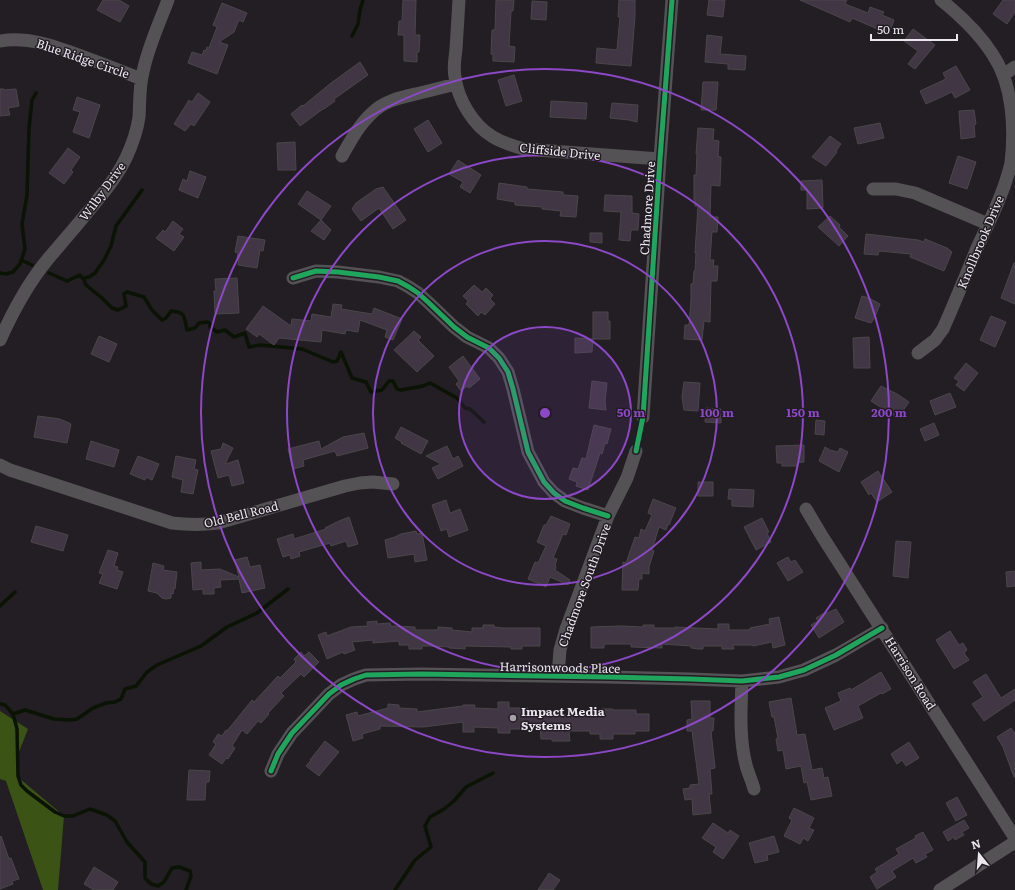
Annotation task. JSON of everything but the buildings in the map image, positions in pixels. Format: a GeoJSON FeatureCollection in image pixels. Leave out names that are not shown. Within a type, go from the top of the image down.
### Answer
{"type":"FeatureCollection","features":[{"type":"Feature","properties":{"kind":"street","name":"Wilby Drive"},"geometry":{"type":"LineString","coordinates":[[0,340],[14,310],[28,286],[48,259],[63,243],[108,187],[124,163],[135,136],[138,119],[141,79],[146,59],[168,0]]}},
{"type":"Feature","properties":{"kind":"street","name":"Cliffside Drive"},"geometry":{"type":"LineString","coordinates":[[459,0],[454,64],[456,84],[462,101],[471,117],[492,137],[509,145],[524,149],[660,159]]}},
{"type":"Feature","properties":{"kind":"street","name":"Chadmore Drive"},"geometry":{"type":"LineString","coordinates":[[643,417],[672,0]]}},
{"type":"Feature","properties":{"kind":"street","name":"Knollbrook Drive"},"geometry":{"type":"LineString","coordinates":[[918,353],[935,340],[943,329],[1004,188],[1011,163],[1014,137],[1013,110],[1008,87],[994,56],[963,18],[941,0]]}},
{"type":"Feature","properties":{"kind":"street","name":"Blue Ridge Circle"},"geometry":{"type":"LineString","coordinates":[[0,41],[17,39],[29,40],[55,46],[141,79]]}},
{"type":"Feature","properties":{"kind":"street"},"geometry":{"type":"LineString","coordinates":[[1003,75],[1015,67]]}},
{"type":"Feature","properties":{"kind":"street"},"geometry":{"type":"LineString","coordinates":[[342,156],[361,124],[380,106],[401,97],[456,84]]}},
{"type":"Feature","properties":{"kind":"street"},"geometry":{"type":"LineString","coordinates":[[873,189],[896,189],[915,194],[988,224]]}},
{"type":"Feature","properties":{"kind":"street"},"geometry":{"type":"LineString","coordinates":[[293,278],[316,271],[380,277],[398,281],[418,293],[454,327],[489,348],[499,358],[508,372],[528,452],[544,482],[554,493],[565,501],[608,516]]}},
{"type":"Feature","properties":{"kind":"street","name":"Chadmore South Drive"},"geometry":{"type":"LineString","coordinates":[[558,676],[560,650],[566,629],[608,516],[627,478],[636,451]]}},
{"type":"Feature","properties":{"kind":"street","name":"Old Bell Road"},"geometry":{"type":"LineString","coordinates":[[0,465],[10,470],[172,523],[186,525],[218,523],[355,484],[373,482],[393,484]]}},
{"type":"Feature","properties":{"kind":"street","name":"Harrison Road"},"geometry":{"type":"LineString","coordinates":[[806,509],[1015,838]]}},
{"type":"Feature","properties":{"kind":"street","name":"Harrisonwoods Place"},"geometry":{"type":"LineString","coordinates":[[271,770],[278,754],[292,733],[328,694],[341,685],[366,675],[421,674],[558,676],[742,681],[779,677],[804,670],[836,655],[882,628]]}},
{"type":"Feature","properties":{"kind":"street"},"geometry":{"type":"LineString","coordinates":[[742,681],[741,726],[743,748],[746,765],[754,789]]}},
{"type":"Feature","properties":{"kind":"street"},"geometry":{"type":"LineString","coordinates":[[940,890],[1015,842]]}},
{"type":"Feature","properties":{"kind":"green space"},"geometry":{"type":"Polygon","coordinates":[[[0,711],[28,729],[17,757],[19,778],[64,816],[58,890],[43,890],[6,781],[0,779],[0,711]]]}},
{"type":"Feature","properties":{"kind":"waterway"},"geometry":{"type":"LineString","coordinates":[[352,36],[358,24],[363,0]]}},
{"type":"Feature","properties":{"kind":"waterway"},"geometry":{"type":"LineString","coordinates":[[0,273],[6,274],[13,272],[20,264],[25,249],[22,224],[27,195],[29,128],[32,100],[36,93]]}},
{"type":"Feature","properties":{"kind":"waterway"},"geometry":{"type":"LineString","coordinates":[[84,280],[84,278],[95,273],[104,260],[111,246],[116,226],[142,190]]}},
{"type":"Feature","properties":{"kind":"waterway"},"geometry":{"type":"LineString","coordinates":[[21,260],[32,265]]}},
{"type":"Feature","properties":{"kind":"waterway"},"geometry":{"type":"LineString","coordinates":[[49,273],[67,281],[80,275],[86,285],[112,308],[118,310],[126,306],[124,294],[127,292],[144,297],[152,310],[162,320],[166,318],[171,311],[182,314],[185,319],[187,330],[195,328],[199,323],[208,322],[210,327],[217,332],[225,330],[234,337],[245,333],[249,347],[260,345],[302,349],[333,362],[337,361],[341,352],[352,378],[366,382],[371,392],[382,390],[389,381],[393,381],[397,389],[401,390],[423,386],[430,383],[457,398],[465,408],[470,409],[484,422]]}},
{"type":"Feature","properties":{"kind":"waterway"},"geometry":{"type":"LineString","coordinates":[[13,714],[25,710],[54,719],[70,720],[77,719],[93,708],[106,703],[115,702],[121,699],[125,689],[136,686],[147,672],[157,665],[201,646],[227,627],[257,613],[288,589]]}},
{"type":"Feature","properties":{"kind":"waterway"},"geometry":{"type":"LineString","coordinates":[[0,606],[15,592]]}},
{"type":"Feature","properties":{"kind":"waterway"},"geometry":{"type":"LineString","coordinates":[[0,704],[5,705],[13,714],[17,729],[18,776],[21,785],[55,812],[64,816],[73,816],[90,809],[107,815],[115,821],[127,842],[145,862],[145,878],[151,884],[158,886],[164,882],[172,868],[179,867],[190,871],[191,876],[186,890]]}},
{"type":"Feature","properties":{"kind":"waterway"},"geometry":{"type":"LineString","coordinates":[[395,890],[415,860],[431,847],[425,826],[430,817],[454,801],[466,787],[493,773]]}},
{"type":"Feature","properties":{"kind":"cycle path"},"geometry":{"type":"LineString","coordinates":[[636,451],[643,417],[672,0]]}},
{"type":"Feature","properties":{"kind":"cycle path"},"geometry":{"type":"LineString","coordinates":[[293,278],[316,271],[338,272],[398,281],[418,293],[454,327],[467,337],[489,348],[499,358],[508,372],[528,452],[544,482],[554,493],[565,501],[608,516]]}},
{"type":"Feature","properties":{"kind":"cycle path"},"geometry":{"type":"LineString","coordinates":[[271,771],[278,754],[292,733],[329,694],[341,685],[366,675],[421,674],[742,681],[779,677],[804,670],[836,655],[882,628]]}},
{"type":"Feature","properties":{"kind":"place","name":"Impact Media Systems"},"geometry":{"type":"Point","coordinates":[513,718]}}]}
